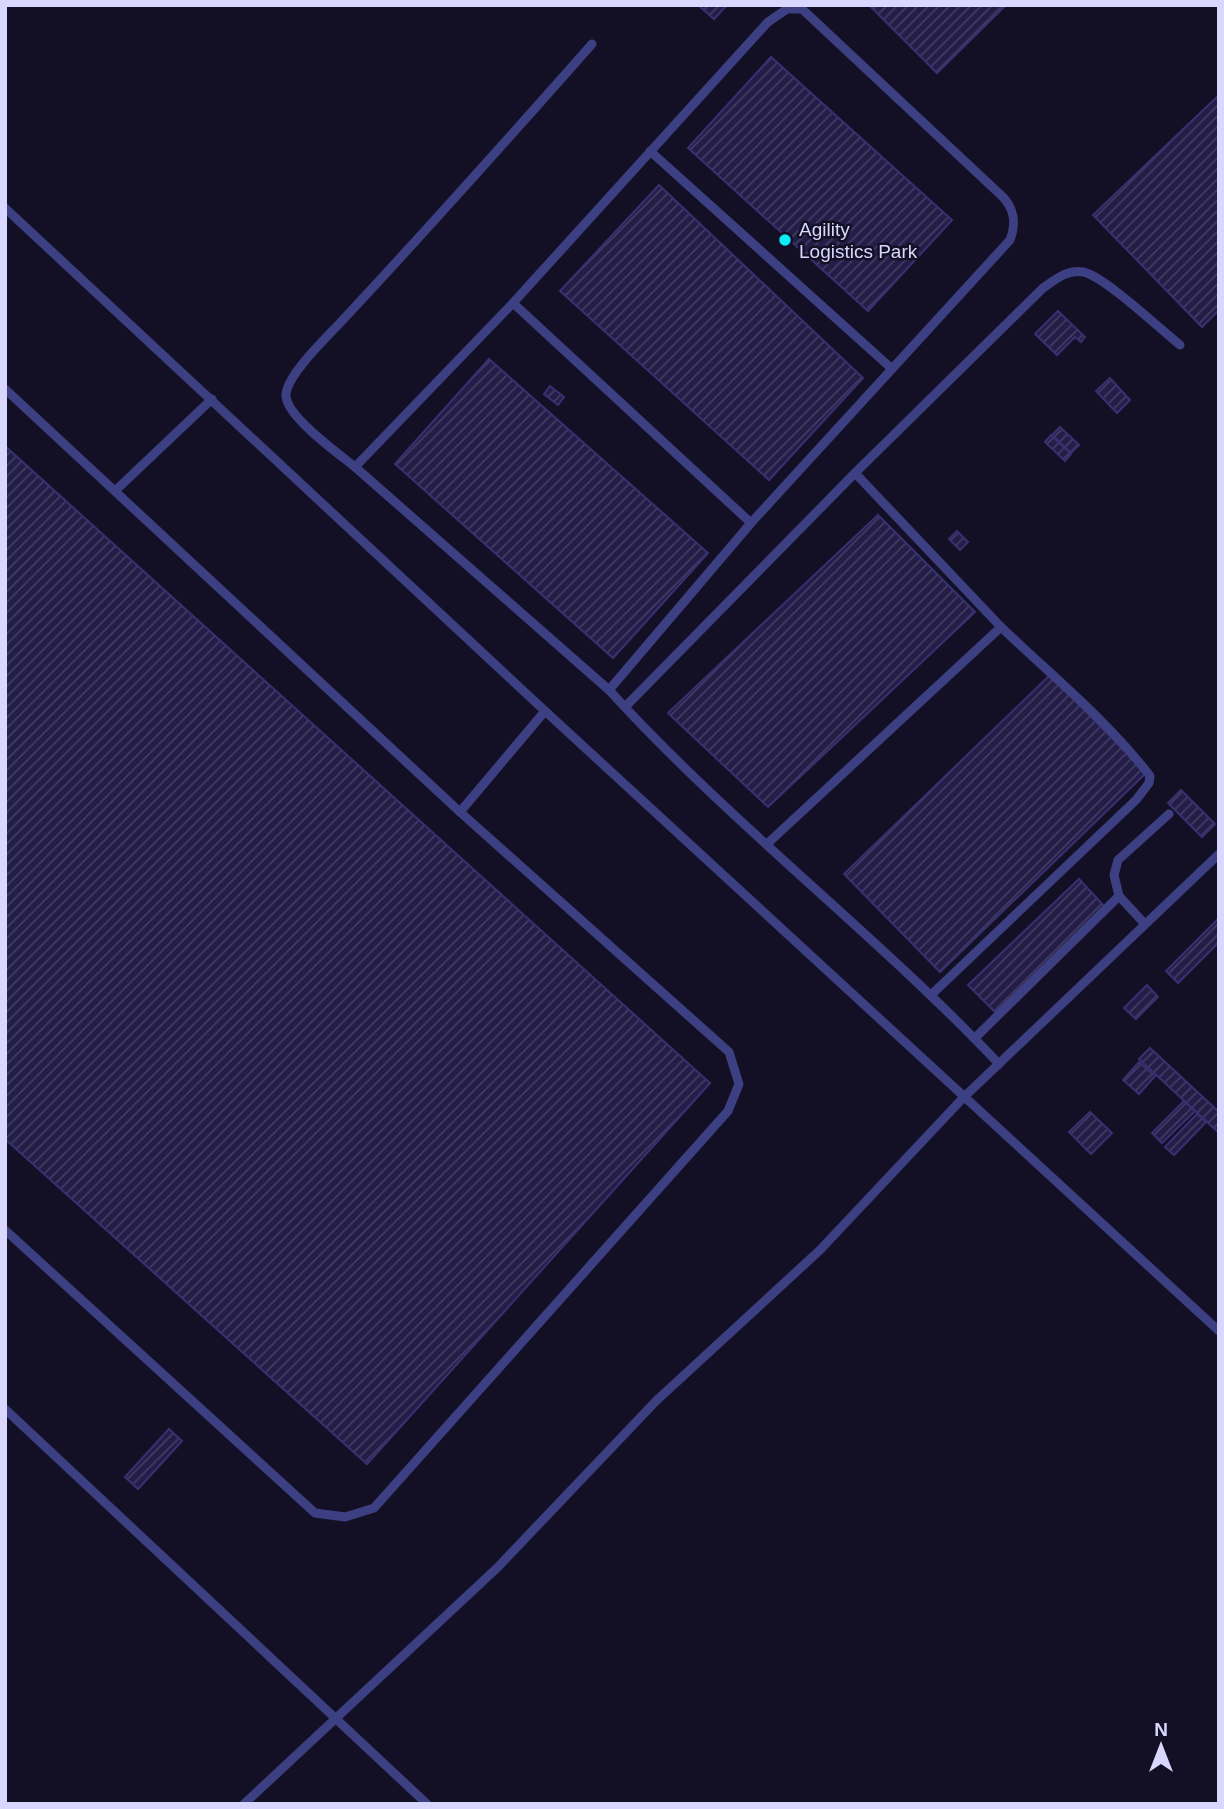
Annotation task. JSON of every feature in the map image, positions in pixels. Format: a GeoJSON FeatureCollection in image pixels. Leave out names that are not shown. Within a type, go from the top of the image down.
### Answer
{"type":"FeatureCollection","features":[{"type":"Feature","properties":{"kind":"lane"},"geometry":{"type":"LineString","coordinates":[[355,467],[513,303],[768,22],[787,9],[802,9],[810,16],[1013,209],[1014,230],[1010,240],[751,523],[609,690]]}},
{"type":"Feature","properties":{"kind":"lane"},"geometry":{"type":"LineString","coordinates":[[592,44],[313,352],[289,385],[286,396],[290,407],[303,423],[609,690],[767,844],[931,995],[999,1064]]}},
{"type":"Feature","properties":{"kind":"lane"},"geometry":{"type":"LineString","coordinates":[[650,151],[891,368]]}},
{"type":"Feature","properties":{"kind":"lane"},"geometry":{"type":"LineString","coordinates":[[5,208],[963,1098],[1219,1331]]}},
{"type":"Feature","properties":{"kind":"lane"},"geometry":{"type":"LineString","coordinates":[[625,707],[855,473],[1043,288],[1067,272],[1085,272],[1120,296],[1180,345]]}},
{"type":"Feature","properties":{"kind":"lane"},"geometry":{"type":"LineString","coordinates":[[513,303],[751,523]]}},
{"type":"Feature","properties":{"kind":"lane"},"geometry":{"type":"LineString","coordinates":[[5,389],[460,812],[729,1052],[739,1084],[728,1111],[374,1508],[345,1517],[315,1513],[5,1230]]}},
{"type":"Feature","properties":{"kind":"lane"},"geometry":{"type":"LineString","coordinates":[[116,491],[212,399]]}},
{"type":"Feature","properties":{"kind":"lane"},"geometry":{"type":"LineString","coordinates":[[855,473],[1001,627],[1106,727],[1150,776],[1149,783],[1136,800],[931,995]]}},
{"type":"Feature","properties":{"kind":"lane"},"geometry":{"type":"LineString","coordinates":[[767,844],[1001,627]]}},
{"type":"Feature","properties":{"kind":"lane"},"geometry":{"type":"LineString","coordinates":[[460,812],[545,711]]}},
{"type":"Feature","properties":{"kind":"lane"},"geometry":{"type":"LineString","coordinates":[[1144,923],[1119,896],[1114,875],[1118,860],[1169,814]]}},
{"type":"Feature","properties":{"kind":"lane"},"geometry":{"type":"LineString","coordinates":[[244,1804],[497,1568],[656,1401],[820,1250],[963,1098],[1219,854]]}},
{"type":"Feature","properties":{"kind":"lane"},"geometry":{"type":"LineString","coordinates":[[975,1038],[1119,896]]}},
{"type":"Feature","properties":{"kind":"lane"},"geometry":{"type":"LineString","coordinates":[[5,1409],[426,1804]]}},
{"type":"Feature","properties":{"kind":"building"},"geometry":{"type":"Polygon","coordinates":[[[698,5],[727,5],[714,19],[698,5]]]}},
{"type":"Feature","properties":{"kind":"building"},"geometry":{"type":"Polygon","coordinates":[[[869,5],[1006,5],[937,73],[869,5]]]}},
{"type":"Feature","properties":{"kind":"building"},"geometry":{"type":"Polygon","coordinates":[[[771,57],[952,220],[868,311],[688,148],[771,57]]]}},
{"type":"Feature","properties":{"kind":"building"},"geometry":{"type":"Polygon","coordinates":[[[1219,95],[1219,310],[1202,327],[1093,215],[1219,95]]]}},
{"type":"Feature","properties":{"kind":"building"},"geometry":{"type":"Polygon","coordinates":[[[659,185],[863,378],[769,480],[560,291],[659,185]]]}},
{"type":"Feature","properties":{"kind":"building"},"geometry":{"type":"Polygon","coordinates":[[[1058,311],[1085,337],[1081,342],[1075,337],[1057,355],[1035,334],[1058,311]]]}},
{"type":"Feature","properties":{"kind":"building"},"geometry":{"type":"Polygon","coordinates":[[[489,359],[708,553],[613,658],[395,464],[489,359]]]}},
{"type":"Feature","properties":{"kind":"building"},"geometry":{"type":"Polygon","coordinates":[[[1110,378],[1130,400],[1117,413],[1096,391],[1110,378]]]}},
{"type":"Feature","properties":{"kind":"building"},"geometry":{"type":"Polygon","coordinates":[[[550,386],[564,397],[558,405],[544,394],[550,386]]]}},
{"type":"Feature","properties":{"kind":"building"},"geometry":{"type":"Polygon","coordinates":[[[1060,427],[1079,445],[1071,453],[1052,435],[1060,427]]]}},
{"type":"Feature","properties":{"kind":"building"},"geometry":{"type":"Polygon","coordinates":[[[1051,435],[1071,454],[1065,461],[1045,442],[1051,435]]]}},
{"type":"Feature","properties":{"kind":"building"},"geometry":{"type":"Polygon","coordinates":[[[5,446],[710,1083],[367,1464],[5,1139],[5,446]]]}},
{"type":"Feature","properties":{"kind":"building"},"geometry":{"type":"Polygon","coordinates":[[[878,515],[975,612],[768,807],[668,713],[878,515]]]}},
{"type":"Feature","properties":{"kind":"building"},"geometry":{"type":"Polygon","coordinates":[[[957,531],[968,542],[960,550],[949,539],[957,531]]]}},
{"type":"Feature","properties":{"kind":"building"},"geometry":{"type":"Polygon","coordinates":[[[1050,675],[1146,773],[940,972],[844,874],[1050,675]]]}},
{"type":"Feature","properties":{"kind":"building"},"geometry":{"type":"Polygon","coordinates":[[[1181,790],[1215,824],[1202,837],[1168,803],[1181,790]]]}},
{"type":"Feature","properties":{"kind":"building"},"geometry":{"type":"Polygon","coordinates":[[[1079,879],[1105,907],[995,1012],[968,985],[1079,879]]]}},
{"type":"Feature","properties":{"kind":"building"},"geometry":{"type":"Polygon","coordinates":[[[1219,918],[1219,942],[1178,983],[1166,971],[1219,918]]]}},
{"type":"Feature","properties":{"kind":"building"},"geometry":{"type":"Polygon","coordinates":[[[1147,985],[1158,997],[1136,1019],[1124,1008],[1147,985]]]}},
{"type":"Feature","properties":{"kind":"building"},"geometry":{"type":"Polygon","coordinates":[[[1150,1048],[1219,1112],[1219,1133],[1139,1059],[1150,1048]]]}},
{"type":"Feature","properties":{"kind":"building"},"geometry":{"type":"Polygon","coordinates":[[[1139,1062],[1155,1076],[1139,1094],[1123,1080],[1139,1062]]]}},
{"type":"Feature","properties":{"kind":"building"},"geometry":{"type":"Polygon","coordinates":[[[1184,1101],[1195,1111],[1162,1143],[1152,1133],[1184,1101]]]}},
{"type":"Feature","properties":{"kind":"building"},"geometry":{"type":"Polygon","coordinates":[[[1090,1112],[1112,1133],[1091,1154],[1069,1132],[1090,1112]]]}},
{"type":"Feature","properties":{"kind":"building"},"geometry":{"type":"Polygon","coordinates":[[[1197,1114],[1206,1122],[1174,1155],[1165,1147],[1197,1114]]]}},
{"type":"Feature","properties":{"kind":"building"},"geometry":{"type":"Polygon","coordinates":[[[169,1429],[182,1441],[138,1489],[125,1477],[169,1429]]]}},
{"type":"Feature","properties":{"kind":"place","name":"Agility Logistics Park"},"geometry":{"type":"Point","coordinates":[785,240]}}]}
